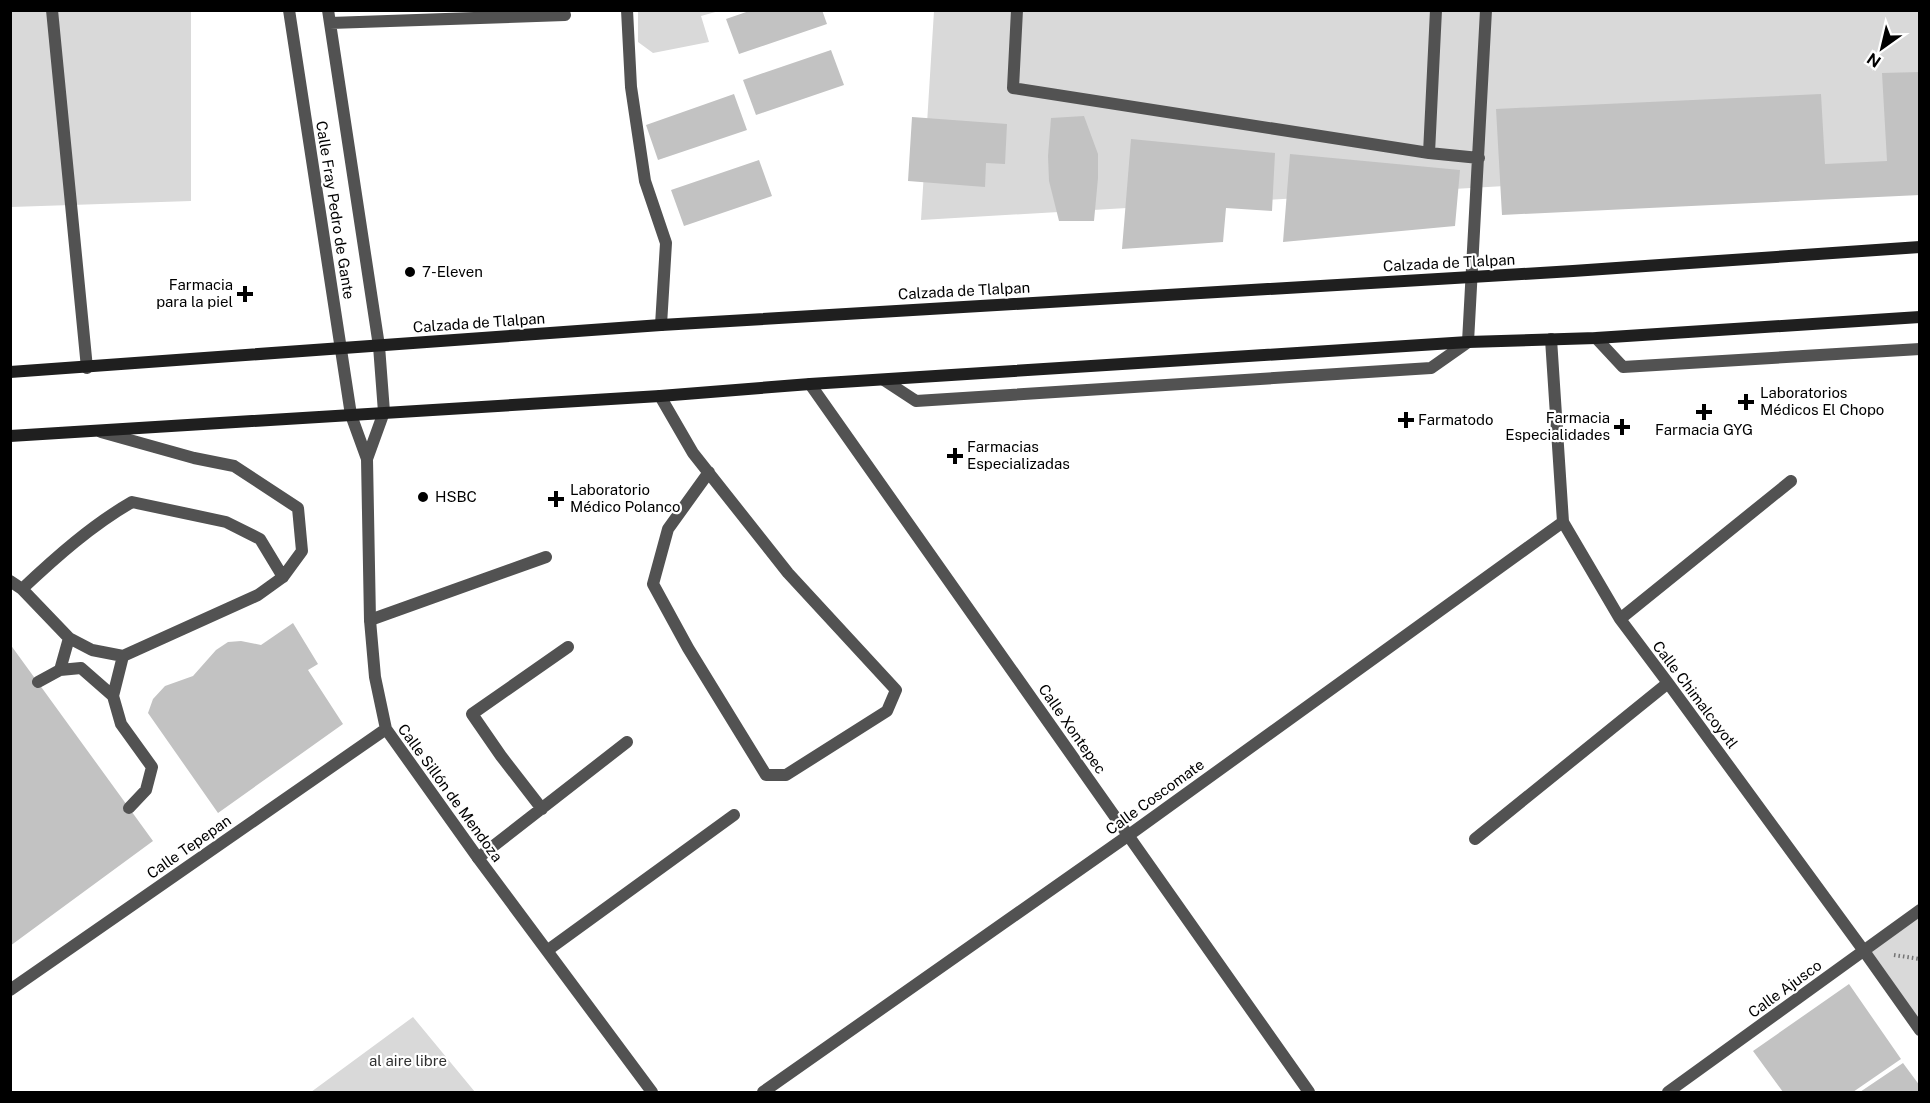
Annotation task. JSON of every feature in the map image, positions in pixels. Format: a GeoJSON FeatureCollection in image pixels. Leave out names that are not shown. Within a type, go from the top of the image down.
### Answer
{"type":"FeatureCollection","features":[{"type":"Feature","properties":{"kind":"main road","name":"Calzada de Tlalpan"},"geometry":{"type":"LineString","coordinates":[[10,372],[661,325],[1471,277],[1920,247]]}},
{"type":"Feature","properties":{"kind":"main road"},"geometry":{"type":"LineString","coordinates":[[10,436],[660,396],[810,384],[1468,342],[1596,338],[1920,317]]}},
{"type":"Feature","properties":{"kind":"street"},"geometry":{"type":"LineString","coordinates":[[52,10],[87,368]]}},
{"type":"Feature","properties":{"kind":"street","name":"Calle Fray Pedro de Gante"},"geometry":{"type":"LineString","coordinates":[[289,10],[351,415]]}},
{"type":"Feature","properties":{"kind":"street"},"geometry":{"type":"LineString","coordinates":[[627,10],[631,87],[645,181],[666,243],[661,325]]}},
{"type":"Feature","properties":{"kind":"street"},"geometry":{"type":"LineString","coordinates":[[1017,10],[1013,88],[1428,153],[1479,158]]}},
{"type":"Feature","properties":{"kind":"street"},"geometry":{"type":"LineString","coordinates":[[1428,153],[1436,10]]}},
{"type":"Feature","properties":{"kind":"street"},"geometry":{"type":"LineString","coordinates":[[884,380],[916,401],[1431,368],[1468,342],[1486,10]]}},
{"type":"Feature","properties":{"kind":"street"},"geometry":{"type":"LineString","coordinates":[[329,17],[565,15]]}},
{"type":"Feature","properties":{"kind":"street","name":"Calle Fray Pedro de Gante"},"geometry":{"type":"LineString","coordinates":[[329,17],[379,346],[384,412]]}},
{"type":"Feature","properties":{"kind":"street"},"geometry":{"type":"LineString","coordinates":[[1596,338],[1623,368],[1920,349]]}},
{"type":"Feature","properties":{"kind":"street","name":"Calle Chimalcoyotl"},"geometry":{"type":"LineString","coordinates":[[1551,339],[1563,522],[1620,619],[1920,1030]]}},
{"type":"Feature","properties":{"kind":"street","name":"Calle Xontepec"},"geometry":{"type":"LineString","coordinates":[[810,384],[1309,1092]]}},
{"type":"Feature","properties":{"kind":"street"},"geometry":{"type":"LineString","coordinates":[[660,396],[693,453],[709,472],[788,573],[896,690],[887,711],[786,775],[765,775],[688,648],[653,584],[668,529],[709,472]]}},
{"type":"Feature","properties":{"kind":"street","name":"Calle Sillón de Mendoza"},"geometry":{"type":"LineString","coordinates":[[367,459],[384,412]]}},
{"type":"Feature","properties":{"kind":"street","name":"Calle Sillón de Mendoza"},"geometry":{"type":"LineString","coordinates":[[351,415],[367,459],[370,620],[375,677],[386,729],[478,858],[652,1092]]}},
{"type":"Feature","properties":{"kind":"street"},"geometry":{"type":"LineString","coordinates":[[10,581],[22,589],[69,638],[92,650],[123,656],[258,595],[284,577],[302,551],[298,508],[234,466],[194,458],[94,430]]}},
{"type":"Feature","properties":{"kind":"street"},"geometry":{"type":"LineString","coordinates":[[1620,619],[1791,481]]}},
{"type":"Feature","properties":{"kind":"street"},"geometry":{"type":"LineString","coordinates":[[22,589],[49,563],[110,515],[132,502],[226,522],[260,539],[284,577]]}},
{"type":"Feature","properties":{"kind":"street","name":"Calle Coscomate"},"geometry":{"type":"LineString","coordinates":[[762,1092],[1129,835],[1563,522]]}},
{"type":"Feature","properties":{"kind":"street"},"geometry":{"type":"LineString","coordinates":[[370,620],[546,557]]}},
{"type":"Feature","properties":{"kind":"street"},"geometry":{"type":"LineString","coordinates":[[60,670],[69,638]]}},
{"type":"Feature","properties":{"kind":"street"},"geometry":{"type":"LineString","coordinates":[[542,809],[472,714],[568,647]]}},
{"type":"Feature","properties":{"kind":"street"},"geometry":{"type":"LineString","coordinates":[[123,656],[113,696],[121,724],[152,766],[146,790],[129,808]]}},
{"type":"Feature","properties":{"kind":"street"},"geometry":{"type":"LineString","coordinates":[[38,682],[60,670],[81,668],[113,696]]}},
{"type":"Feature","properties":{"kind":"street"},"geometry":{"type":"LineString","coordinates":[[1475,839],[1668,683]]}},
{"type":"Feature","properties":{"kind":"street","name":"Calle Tepepan"},"geometry":{"type":"LineString","coordinates":[[10,990],[386,729]]}},
{"type":"Feature","properties":{"kind":"street"},"geometry":{"type":"LineString","coordinates":[[478,858],[627,742]]}},
{"type":"Feature","properties":{"kind":"street"},"geometry":{"type":"LineString","coordinates":[[548,950],[734,815]]}},
{"type":"Feature","properties":{"kind":"street","name":"Calle Ajusco"},"geometry":{"type":"LineString","coordinates":[[1668,1092],[1920,910]]}},
{"type":"Feature","properties":{"kind":"green space"},"geometry":{"type":"Polygon","coordinates":[[[638,10],[719,11],[701,16],[709,42],[653,53],[638,42],[638,10]]]}},
{"type":"Feature","properties":{"kind":"green space"},"geometry":{"type":"Polygon","coordinates":[[[10,11],[191,11],[191,201],[11,207],[10,11]]]}},
{"type":"Feature","properties":{"kind":"green space"},"geometry":{"type":"Polygon","coordinates":[[[934,11],[1919,11],[1919,162],[921,220],[934,11]]]}},
{"type":"Feature","properties":{"kind":"green space"},"geometry":{"type":"Polygon","coordinates":[[[1919,910],[1919,1029],[1864,951],[1919,910]]]}},
{"type":"Feature","properties":{"kind":"green space","name":"al aire libre"},"geometry":{"type":"Polygon","coordinates":[[[413,1017],[475,1092],[311,1092],[413,1017]]]}},
{"type":"Feature","properties":{"kind":"building"},"geometry":{"type":"Polygon","coordinates":[[[752,10],[822,10],[827,24],[739,54],[726,19],[752,10]]]}},
{"type":"Feature","properties":{"kind":"building"},"geometry":{"type":"Polygon","coordinates":[[[831,50],[844,85],[756,115],[743,80],[831,50]]]}},
{"type":"Feature","properties":{"kind":"building"},"geometry":{"type":"Polygon","coordinates":[[[1920,72],[1920,195],[1502,215],[1496,109],[1821,94],[1825,164],[1887,161],[1882,73],[1920,72]]]}},
{"type":"Feature","properties":{"kind":"building"},"geometry":{"type":"Polygon","coordinates":[[[734,94],[747,130],[658,160],[646,125],[734,94]]]}},
{"type":"Feature","properties":{"kind":"building"},"geometry":{"type":"Polygon","coordinates":[[[1084,116],[1098,154],[1094,221],[1059,221],[1049,181],[1051,118],[1084,116]]]}},
{"type":"Feature","properties":{"kind":"building"},"geometry":{"type":"Polygon","coordinates":[[[912,117],[1007,124],[1005,164],[986,163],[985,187],[908,181],[912,117]]]}},
{"type":"Feature","properties":{"kind":"building"},"geometry":{"type":"Polygon","coordinates":[[[1131,139],[1275,153],[1272,211],[1226,208],[1223,242],[1122,249],[1131,139]]]}},
{"type":"Feature","properties":{"kind":"building"},"geometry":{"type":"Polygon","coordinates":[[[1290,154],[1460,170],[1455,226],[1283,242],[1290,154]]]}},
{"type":"Feature","properties":{"kind":"building"},"geometry":{"type":"Polygon","coordinates":[[[759,160],[772,196],[684,226],[671,190],[759,160]]]}},
{"type":"Feature","properties":{"kind":"building"},"geometry":{"type":"Polygon","coordinates":[[[293,623],[318,664],[308,670],[343,724],[218,813],[148,713],[153,699],[165,686],[193,676],[216,650],[228,642],[241,641],[261,645],[293,623]]]}},
{"type":"Feature","properties":{"kind":"building"},"geometry":{"type":"Polygon","coordinates":[[[10,644],[153,841],[10,946],[10,644]]]}},
{"type":"Feature","properties":{"kind":"building"},"geometry":{"type":"Polygon","coordinates":[[[1849,984],[1901,1059],[1853,1092],[1783,1092],[1753,1051],[1849,984]]]}},
{"type":"Feature","properties":{"kind":"building"},"geometry":{"type":"Polygon","coordinates":[[[1903,1063],[1920,1086],[1920,1092],[1860,1092],[1903,1063]]]}},
{"type":"Feature","properties":{"kind":"place","name":"7-Eleven"},"geometry":{"type":"Point","coordinates":[410,272]}},
{"type":"Feature","properties":{"kind":"place","name":"Farmacia para la piel"},"geometry":{"type":"Point","coordinates":[245,294]}},
{"type":"Feature","properties":{"kind":"place","name":"Laboratorios Médicos El Chopo"},"geometry":{"type":"Point","coordinates":[1746,402]}},
{"type":"Feature","properties":{"kind":"place","name":"Farmacia GYG"},"geometry":{"type":"Point","coordinates":[1704,412]}},
{"type":"Feature","properties":{"kind":"place","name":"Farmatodo"},"geometry":{"type":"Point","coordinates":[1406,420]}},
{"type":"Feature","properties":{"kind":"place","name":"Farmacia Especialidades"},"geometry":{"type":"Point","coordinates":[1622,427]}},
{"type":"Feature","properties":{"kind":"place","name":"Farmacias Especializadas"},"geometry":{"type":"Point","coordinates":[955,456]}},
{"type":"Feature","properties":{"kind":"place","name":"HSBC"},"geometry":{"type":"Point","coordinates":[423,497]}},
{"type":"Feature","properties":{"kind":"place","name":"Laboratorio Médico Polanco"},"geometry":{"type":"Point","coordinates":[556,499]}}]}
